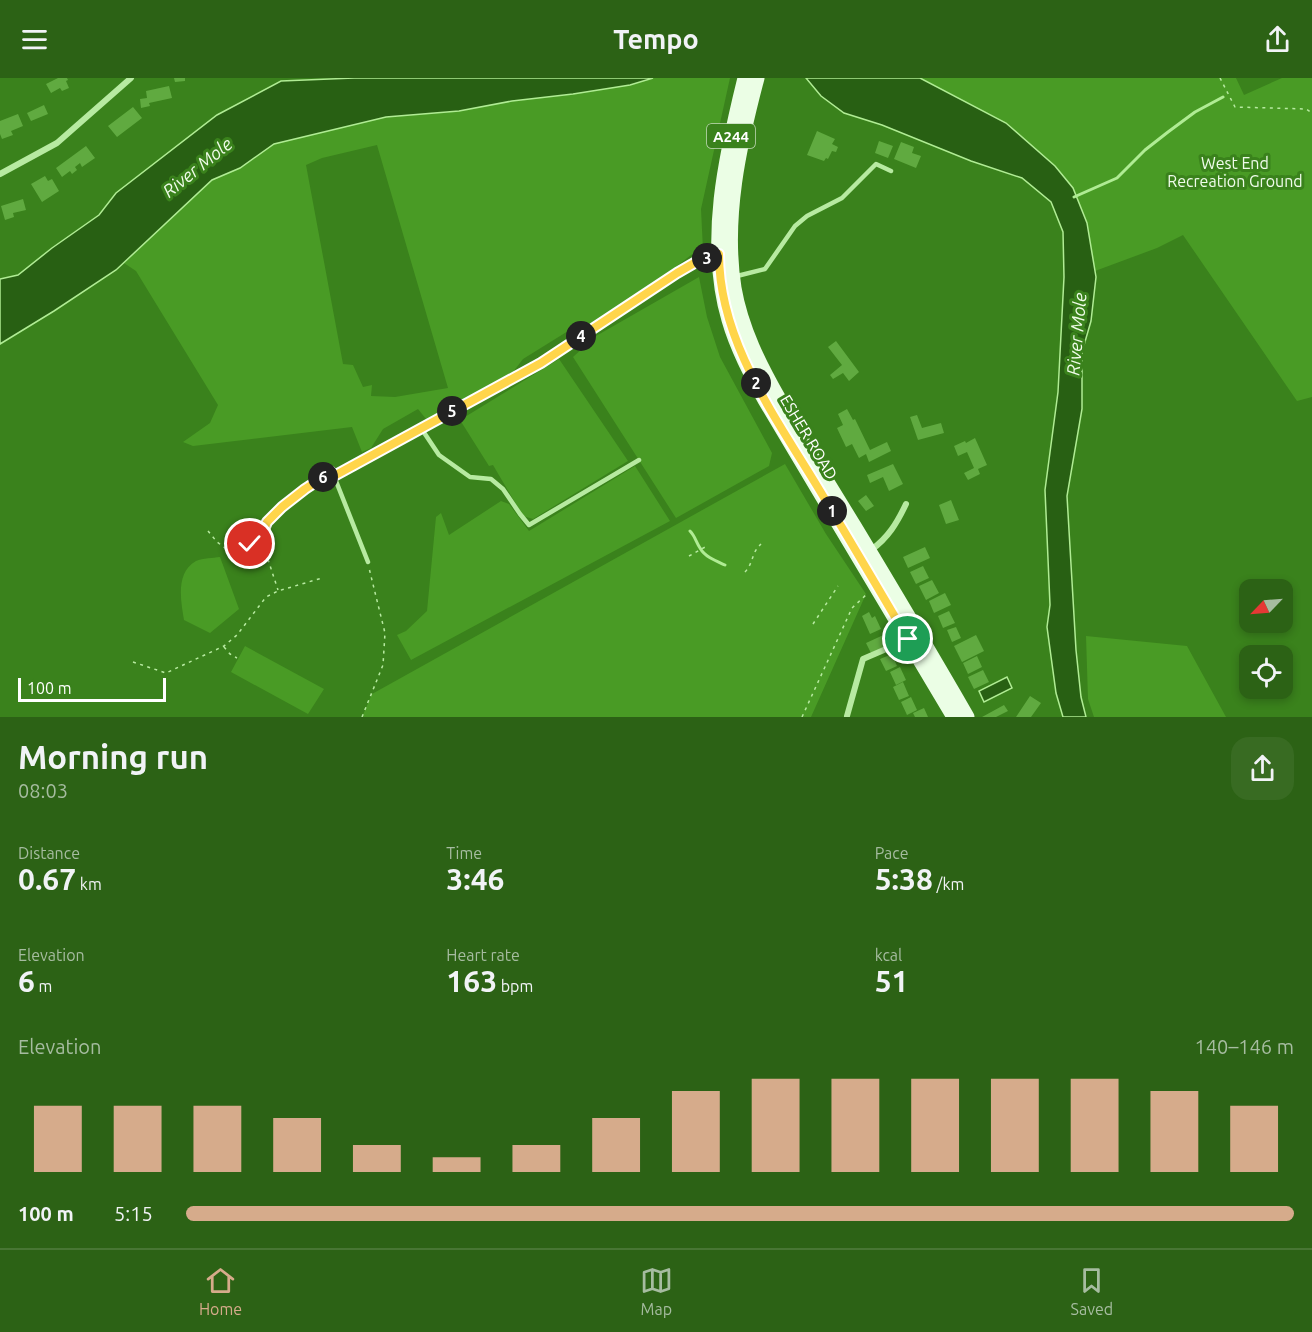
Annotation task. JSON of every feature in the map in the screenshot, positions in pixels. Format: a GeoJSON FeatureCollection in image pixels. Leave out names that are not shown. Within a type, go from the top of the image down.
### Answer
{"type":"FeatureCollection","features":[{"type":"Feature","properties":{"kind":"main road","name":"ESHER ROAD"},"geometry":{"type":"LineString","coordinates":[[752,80],[727,156],[721,205],[720,275],[733,332],[748,368],[781,427],[954,717]]}},
{"type":"Feature","properties":{"kind":"main road","name":"ESHER ROAD"},"geometry":{"type":"LineString","coordinates":[[752,80],[734,189],[731,242],[734,288],[741,318],[758,361],[789,418],[968,717]]}},
{"type":"Feature","properties":{"kind":"street"},"geometry":{"type":"LineString","coordinates":[[0,174],[57,142],[131,78]]}},
{"type":"Feature","properties":{"kind":"street"},"geometry":{"type":"LineString","coordinates":[[869,552],[890,533],[906,504]]}},
{"type":"Feature","properties":{"kind":"street"},"geometry":{"type":"LineString","coordinates":[[847,716],[863,659],[908,639]]}},
{"type":"Feature","properties":{"kind":"lane"},"geometry":{"type":"LineString","coordinates":[[733,277],[765,269],[795,226],[807,216],[842,198],[876,164],[891,171]]}},
{"type":"Feature","properties":{"kind":"lane"},"geometry":{"type":"LineString","coordinates":[[368,562],[334,476],[541,363],[677,273],[696,262],[719,254]]}},
{"type":"Feature","properties":{"kind":"lane"},"geometry":{"type":"LineString","coordinates":[[421,428],[439,455],[470,477],[491,479],[503,489],[530,525],[639,460]]}},
{"type":"Feature","properties":{"kind":"path"},"geometry":{"type":"LineString","coordinates":[[1220,78],[1235,106],[1306,109],[1312,113]]}},
{"type":"Feature","properties":{"kind":"path"},"geometry":{"type":"LineString","coordinates":[[208,531],[229,551],[250,544],[261,537],[267,522],[282,507],[331,472],[334,476]]}},
{"type":"Feature","properties":{"kind":"path"},"geometry":{"type":"LineString","coordinates":[[261,537],[278,591]]}},
{"type":"Feature","properties":{"kind":"path"},"geometry":{"type":"LineString","coordinates":[[745,572],[751,563],[754,551],[761,544]]}},
{"type":"Feature","properties":{"kind":"path"},"geometry":{"type":"LineString","coordinates":[[689,556],[707,546]]}},
{"type":"Feature","properties":{"kind":"path"},"geometry":{"type":"LineString","coordinates":[[362,717],[383,665],[385,633],[368,562]]}},
{"type":"Feature","properties":{"kind":"path"},"geometry":{"type":"LineString","coordinates":[[133,662],[166,673],[224,646],[237,635],[266,597],[278,591],[322,578]]}},
{"type":"Feature","properties":{"kind":"path"},"geometry":{"type":"LineString","coordinates":[[813,624],[838,586]]}},
{"type":"Feature","properties":{"kind":"path"},"geometry":{"type":"LineString","coordinates":[[802,717],[852,608],[870,592]]}},
{"type":"Feature","properties":{"kind":"path"},"geometry":{"type":"LineString","coordinates":[[224,646],[230,654],[237,658]]}},
{"type":"Feature","properties":{"kind":"green space"},"geometry":{"type":"Polygon","coordinates":[[[653,78],[730,78],[701,209],[703,250],[691,255],[590,327],[581,323],[523,359],[513,372],[426,419],[418,409],[383,429],[371,448],[362,452],[352,427],[193,446],[183,442],[210,423],[218,405],[136,271],[124,263],[212,180],[240,168],[274,144],[386,117],[459,111],[512,101],[630,85],[653,78]],[[377,145],[322,158],[306,165],[343,364],[353,365],[363,387],[372,385],[371,396],[395,397],[448,388],[377,145]]]}},
{"type":"Feature","properties":{"kind":"green space","name":"West End Recreation Ground"},"geometry":{"type":"Polygon","coordinates":[[[920,78],[1236,78],[1244,95],[1282,78],[1312,78],[1312,397],[1297,401],[1183,235],[1157,248],[1095,271],[1087,223],[1073,188],[1006,123],[920,78]]]}},
{"type":"Feature","properties":{"kind":"green space"},"geometry":{"type":"Polygon","coordinates":[[[699,277],[707,317],[720,357],[772,453],[769,466],[676,518],[573,357],[596,336],[699,277]]]}},
{"type":"Feature","properties":{"kind":"green space"},"geometry":{"type":"Polygon","coordinates":[[[559,359],[628,461],[533,519],[523,516],[493,465],[489,466],[460,420],[559,359]]]}},
{"type":"Feature","properties":{"kind":"green space"},"geometry":{"type":"Polygon","coordinates":[[[785,464],[826,534],[866,594],[811,717],[362,717],[372,694],[785,464]]]}},
{"type":"Feature","properties":{"kind":"green space"},"geometry":{"type":"Polygon","coordinates":[[[635,466],[670,521],[411,660],[397,635],[406,631],[427,611],[436,517],[441,513],[449,535],[501,501],[509,504],[529,531],[635,466]]]}},
{"type":"Feature","properties":{"kind":"green space"},"geometry":{"type":"Polygon","coordinates":[[[220,557],[239,609],[210,633],[184,620],[182,580],[189,566],[196,561],[220,557]]]}},
{"type":"Feature","properties":{"kind":"green space"},"geometry":{"type":"Polygon","coordinates":[[[1086,636],[1187,646],[1226,717],[1094,717],[1088,699],[1086,636]]]}},
{"type":"Feature","properties":{"kind":"green space"},"geometry":{"type":"Polygon","coordinates":[[[245,646],[324,689],[308,714],[231,672],[245,646]]]}},
{"type":"Feature","properties":{"kind":"water","name":"River Mole"},"geometry":{"type":"Polygon","coordinates":[[[354,78],[653,78],[630,85],[512,101],[459,111],[386,117],[274,144],[240,168],[212,180],[116,270],[0,344],[0,279],[18,275],[99,215],[116,193],[217,115],[281,81],[354,78]]]}},
{"type":"Feature","properties":{"kind":"water","name":"River Mole"},"geometry":{"type":"Polygon","coordinates":[[[806,78],[920,78],[1006,123],[1055,166],[1073,188],[1087,223],[1096,277],[1091,321],[1082,352],[1082,409],[1067,496],[1076,650],[1081,697],[1086,717],[1063,717],[1056,693],[1047,627],[1050,605],[1045,490],[1058,392],[1064,277],[1063,232],[1051,202],[1022,178],[844,113],[821,96],[806,78]]]}},
{"type":"Feature","properties":{"kind":"water"},"geometry":{"type":"Polygon","coordinates":[[[1007,677],[1012,688],[984,702],[979,691],[1007,677]]]}},
{"type":"Feature","properties":{"kind":"building"},"geometry":{"type":"Polygon","coordinates":[[[58,78],[67,78],[69,88],[62,91],[60,88],[51,93],[46,84],[58,78]]]}},
{"type":"Feature","properties":{"kind":"building"},"geometry":{"type":"Polygon","coordinates":[[[174,78],[185,78],[185,81],[175,82],[174,78]]]}},
{"type":"Feature","properties":{"kind":"building"},"geometry":{"type":"Polygon","coordinates":[[[169,86],[172,98],[149,103],[150,106],[141,108],[140,99],[147,98],[146,91],[169,86]]]}},
{"type":"Feature","properties":{"kind":"building"},"geometry":{"type":"Polygon","coordinates":[[[44,105],[48,114],[31,121],[27,113],[44,105]]]}},
{"type":"Feature","properties":{"kind":"building"},"geometry":{"type":"Polygon","coordinates":[[[133,107],[142,118],[117,137],[108,126],[133,107]]]}},
{"type":"Feature","properties":{"kind":"building"},"geometry":{"type":"Polygon","coordinates":[[[18,114],[23,126],[11,131],[13,135],[2,139],[0,121],[18,114]]]}},
{"type":"Feature","properties":{"kind":"building"},"geometry":{"type":"Polygon","coordinates":[[[817,131],[835,139],[832,144],[838,147],[836,152],[832,151],[828,159],[824,161],[807,155],[817,131]]]}},
{"type":"Feature","properties":{"kind":"building"},"geometry":{"type":"Polygon","coordinates":[[[879,141],[893,146],[888,158],[875,153],[879,141]]]}},
{"type":"Feature","properties":{"kind":"building"},"geometry":{"type":"Polygon","coordinates":[[[901,142],[914,147],[912,153],[921,156],[916,168],[894,159],[901,142]]]}},
{"type":"Feature","properties":{"kind":"building"},"geometry":{"type":"Polygon","coordinates":[[[86,146],[95,158],[82,167],[80,163],[72,174],[70,171],[62,177],[56,168],[86,146]]]}},
{"type":"Feature","properties":{"kind":"building"},"geometry":{"type":"Polygon","coordinates":[[[45,176],[48,181],[52,179],[59,191],[42,202],[31,184],[45,176]]]}},
{"type":"Feature","properties":{"kind":"building"},"geometry":{"type":"Polygon","coordinates":[[[23,199],[26,210],[13,213],[14,217],[5,220],[1,206],[23,199]]]}},
{"type":"Feature","properties":{"kind":"building"},"geometry":{"type":"Polygon","coordinates":[[[836,341],[859,372],[849,381],[843,373],[833,379],[830,375],[842,365],[828,347],[836,341]]]}},
{"type":"Feature","properties":{"kind":"building"},"geometry":{"type":"Polygon","coordinates":[[[847,409],[853,420],[855,419],[870,450],[887,442],[891,451],[869,462],[866,454],[859,458],[852,444],[846,447],[837,428],[843,425],[838,414],[847,409]]]}},
{"type":"Feature","properties":{"kind":"building"},"geometry":{"type":"Polygon","coordinates":[[[917,415],[922,428],[941,423],[944,433],[918,440],[910,417],[917,415]]]}},
{"type":"Feature","properties":{"kind":"building"},"geometry":{"type":"Polygon","coordinates":[[[975,438],[987,465],[978,469],[980,474],[968,480],[964,473],[974,468],[967,452],[958,456],[954,446],[975,438]]]}},
{"type":"Feature","properties":{"kind":"building"},"geometry":{"type":"Polygon","coordinates":[[[893,464],[903,484],[889,491],[883,477],[870,483],[867,475],[893,464]]]}},
{"type":"Feature","properties":{"kind":"building"},"geometry":{"type":"Polygon","coordinates":[[[866,495],[874,506],[866,511],[858,501],[866,495]]]}},
{"type":"Feature","properties":{"kind":"building"},"geometry":{"type":"Polygon","coordinates":[[[951,500],[959,520],[946,524],[939,505],[951,500]]]}},
{"type":"Feature","properties":{"kind":"building"},"geometry":{"type":"Polygon","coordinates":[[[925,547],[930,558],[908,568],[903,557],[925,547]]]}},
{"type":"Feature","properties":{"kind":"building"},"geometry":{"type":"Polygon","coordinates":[[[923,566],[929,578],[916,584],[910,572],[923,566]]]}},
{"type":"Feature","properties":{"kind":"building"},"geometry":{"type":"Polygon","coordinates":[[[932,580],[939,593],[926,600],[919,586],[932,580]]]}},
{"type":"Feature","properties":{"kind":"building"},"geometry":{"type":"Polygon","coordinates":[[[945,593],[951,605],[934,613],[929,601],[945,593]]]}},
{"type":"Feature","properties":{"kind":"building"},"geometry":{"type":"Polygon","coordinates":[[[949,611],[955,623],[943,628],[938,616],[949,611]]]}},
{"type":"Feature","properties":{"kind":"building"},"geometry":{"type":"Polygon","coordinates":[[[869,612],[872,618],[875,616],[881,629],[870,634],[862,616],[869,612]]]}},
{"type":"Feature","properties":{"kind":"building"},"geometry":{"type":"Polygon","coordinates":[[[956,627],[961,638],[952,642],[947,630],[956,627]]]}},
{"type":"Feature","properties":{"kind":"building"},"geometry":{"type":"Polygon","coordinates":[[[890,632],[895,642],[871,653],[866,643],[890,632]]]}},
{"type":"Feature","properties":{"kind":"building"},"geometry":{"type":"Polygon","coordinates":[[[976,635],[984,651],[962,662],[954,646],[976,635]]]}},
{"type":"Feature","properties":{"kind":"building"},"geometry":{"type":"Polygon","coordinates":[[[892,654],[897,666],[886,671],[880,659],[892,654]]]}},
{"type":"Feature","properties":{"kind":"building"},"geometry":{"type":"Polygon","coordinates":[[[977,656],[982,667],[968,674],[963,663],[977,656]]]}},
{"type":"Feature","properties":{"kind":"building"},"geometry":{"type":"Polygon","coordinates":[[[900,667],[906,680],[896,685],[890,672],[900,667]]]}},
{"type":"Feature","properties":{"kind":"building"},"geometry":{"type":"Polygon","coordinates":[[[983,670],[989,682],[974,689],[968,677],[983,670]]]}},
{"type":"Feature","properties":{"kind":"building"},"geometry":{"type":"Polygon","coordinates":[[[903,682],[909,696],[899,700],[893,687],[903,682]]]}},
{"type":"Feature","properties":{"kind":"building"},"geometry":{"type":"Polygon","coordinates":[[[1030,696],[1041,703],[1031,717],[1016,717],[1030,696]]]}},
{"type":"Feature","properties":{"kind":"building"},"geometry":{"type":"Polygon","coordinates":[[[911,697],[917,710],[907,715],[901,702],[911,697]]]}},
{"type":"Feature","properties":{"kind":"building"},"geometry":{"type":"Polygon","coordinates":[[[1004,705],[1008,711],[996,717],[982,717],[1004,705]]]}},
{"type":"Feature","properties":{"kind":"building"},"geometry":{"type":"Polygon","coordinates":[[[924,708],[928,717],[915,717],[913,713],[924,708]]]}},
{"type":"Feature","properties":{"kind":"waterway"},"geometry":{"type":"LineString","coordinates":[[1074,197],[1117,178],[1145,150],[1168,132],[1195,112],[1223,97]]}},
{"type":"Feature","properties":{"kind":"waterway"},"geometry":{"type":"LineString","coordinates":[[690,531],[705,554],[725,565]]}},
{"type":"Feature","properties":{"kind":"route"},"geometry":{"type":"LineString","coordinates":[[250,544],[261,537],[267,522],[282,507],[331,472],[334,476],[541,363],[677,273],[696,262],[719,254],[726,308],[748,368],[908,639]]}}]}
